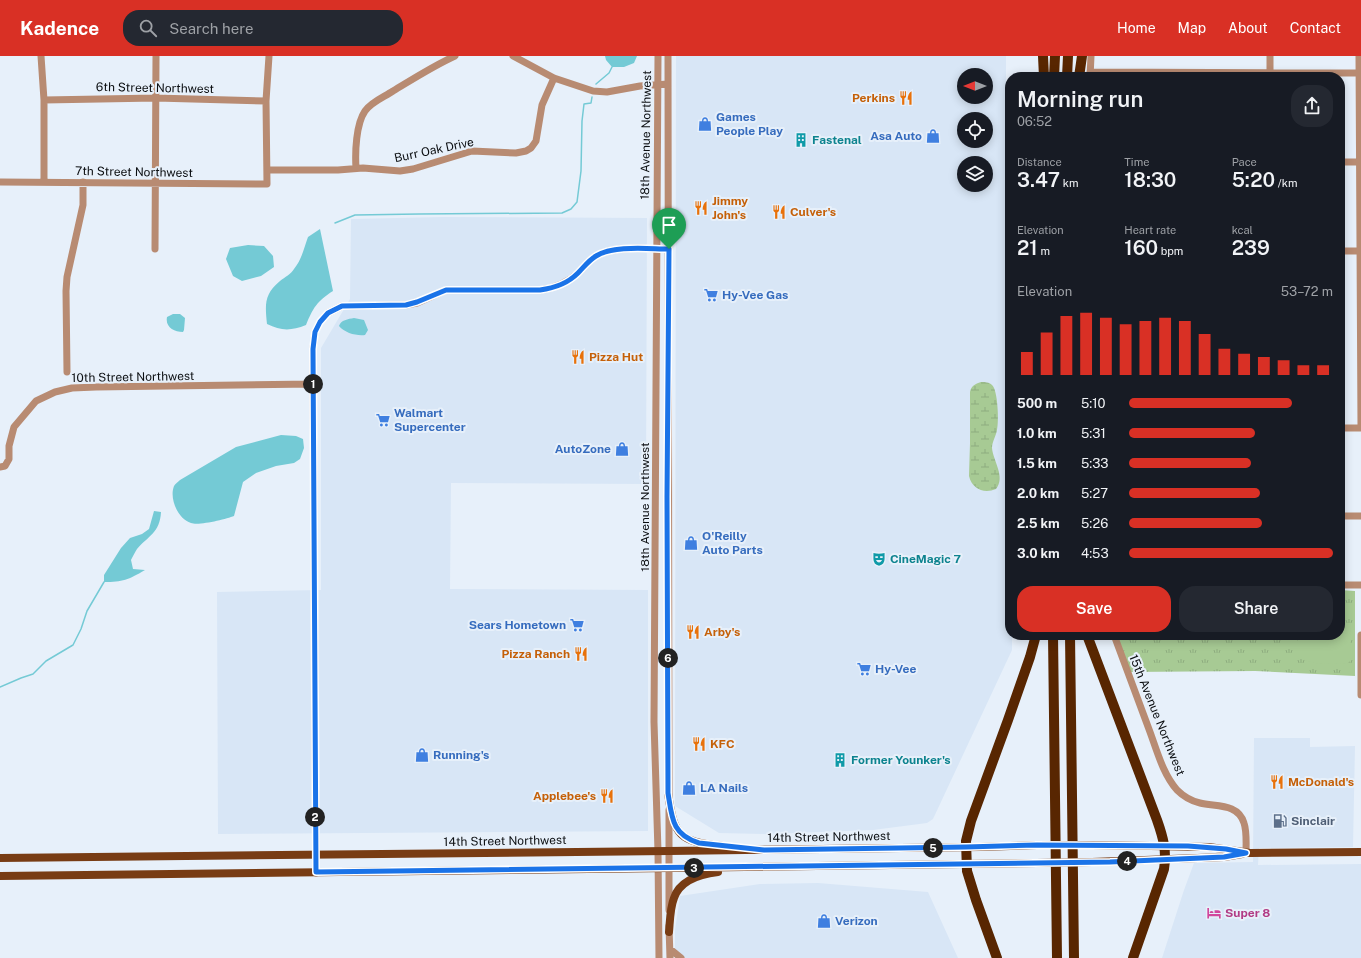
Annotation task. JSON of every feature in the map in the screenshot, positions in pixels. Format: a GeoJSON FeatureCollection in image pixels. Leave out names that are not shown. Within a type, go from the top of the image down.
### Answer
{"type":"FeatureCollection","features":[{"type":"Feature","properties":{"kind":"highway"},"geometry":{"type":"LineString","coordinates":[[1043,56],[1044,72]]}},
{"type":"Feature","properties":{"kind":"highway"},"geometry":{"type":"LineString","coordinates":[[1054,72],[1055,56]]}},
{"type":"Feature","properties":{"kind":"highway"},"geometry":{"type":"LineString","coordinates":[[1067,72],[1068,56]]}},
{"type":"Feature","properties":{"kind":"highway"},"geometry":{"type":"LineString","coordinates":[[1080,72],[1082,56]]}},
{"type":"Feature","properties":{"kind":"highway"},"geometry":{"type":"LineString","coordinates":[[998,958],[970,883],[966,864],[966,847],[971,821],[1021,684],[1034,640]]}},
{"type":"Feature","properties":{"kind":"highway"},"geometry":{"type":"LineString","coordinates":[[1053,640],[1057,958]]}},
{"type":"Feature","properties":{"kind":"highway"},"geometry":{"type":"LineString","coordinates":[[1070,640],[1074,958]]}},
{"type":"Feature","properties":{"kind":"highway"},"geometry":{"type":"LineString","coordinates":[[1089,640],[1157,820],[1165,846],[1166,860],[1161,879],[1133,958]]}},
{"type":"Feature","properties":{"kind":"main road"},"geometry":{"type":"LineString","coordinates":[[668,793],[671,816],[675,827],[682,835],[690,840],[717,846],[764,850]]}},
{"type":"Feature","properties":{"kind":"main road","name":"14th Street Northwest"},"geometry":{"type":"LineString","coordinates":[[0,858],[764,850],[1037,845],[1210,847],[1246,853]]}},
{"type":"Feature","properties":{"kind":"main road","name":"14th Street Northwest"},"geometry":{"type":"LineString","coordinates":[[0,876],[1037,863],[1166,860],[1224,857],[1246,853],[1361,852]]}},
{"type":"Feature","properties":{"kind":"main road"},"geometry":{"type":"LineString","coordinates":[[669,932],[674,898],[678,889],[685,883],[699,876],[716,872],[763,867]]}},
{"type":"Feature","properties":{"kind":"street"},"geometry":{"type":"LineString","coordinates":[[41,56],[44,100],[44,182]]}},
{"type":"Feature","properties":{"kind":"street"},"geometry":{"type":"LineString","coordinates":[[155,249],[154,183],[156,56]]}},
{"type":"Feature","properties":{"kind":"street"},"geometry":{"type":"LineString","coordinates":[[267,170],[266,101],[269,56]]}},
{"type":"Feature","properties":{"kind":"street"},"geometry":{"type":"LineString","coordinates":[[356,168],[356,148],[360,123],[367,108],[427,70],[454,56]]}},
{"type":"Feature","properties":{"kind":"street"},"geometry":{"type":"LineString","coordinates":[[513,56],[554,78],[583,89],[599,92],[657,84],[668,84]]}},
{"type":"Feature","properties":{"kind":"street","name":"18th Avenue Northwest"},"geometry":{"type":"LineString","coordinates":[[658,56],[654,722],[659,868],[659,956]]}},
{"type":"Feature","properties":{"kind":"street","name":"18th Avenue Northwest"},"geometry":{"type":"LineString","coordinates":[[668,56],[669,249],[667,497],[670,958]]}},
{"type":"Feature","properties":{"kind":"street"},"geometry":{"type":"LineString","coordinates":[[1090,72],[1091,56]]}},
{"type":"Feature","properties":{"kind":"street"},"geometry":{"type":"LineString","coordinates":[[1270,56],[1270,72]]}},
{"type":"Feature","properties":{"kind":"street"},"geometry":{"type":"LineString","coordinates":[[1345,428],[1361,428],[1360,73],[1358,56]]}},
{"type":"Feature","properties":{"kind":"street"},"geometry":{"type":"LineString","coordinates":[[1345,73],[1360,73]]}},
{"type":"Feature","properties":{"kind":"street","name":"Burr Oak Drive"},"geometry":{"type":"LineString","coordinates":[[267,170],[338,170],[356,168],[400,171],[413,169],[472,151],[516,153],[526,151],[531,148],[536,141],[542,106],[554,78]]}},
{"type":"Feature","properties":{"kind":"street","name":"6th Street Northwest"},"geometry":{"type":"LineString","coordinates":[[44,100],[156,98],[266,101]]}},
{"type":"Feature","properties":{"kind":"street"},"geometry":{"type":"LineString","coordinates":[[1345,162],[1360,162]]}},
{"type":"Feature","properties":{"kind":"street","name":"7th Street Northwest"},"geometry":{"type":"LineString","coordinates":[[0,182],[267,184],[267,170]]}},
{"type":"Feature","properties":{"kind":"street"},"geometry":{"type":"LineString","coordinates":[[67,372],[67,277],[83,205],[83,182]]}},
{"type":"Feature","properties":{"kind":"street"},"geometry":{"type":"LineString","coordinates":[[316,872],[313,384],[313,349],[315,332],[323,319],[336,308],[348,306],[399,306],[411,304],[446,290],[540,290],[554,288],[566,282],[597,256],[608,251],[669,249]]}},
{"type":"Feature","properties":{"kind":"street"},"geometry":{"type":"LineString","coordinates":[[1345,251],[1360,251]]}},
{"type":"Feature","properties":{"kind":"street","name":"10th Street Northwest"},"geometry":{"type":"LineString","coordinates":[[0,467],[5,466],[9,459],[9,446],[14,427],[36,401],[55,392],[72,388],[96,387],[313,384]]}},
{"type":"Feature","properties":{"kind":"street"},"geometry":{"type":"LineString","coordinates":[[1345,516],[1361,516]]}},
{"type":"Feature","properties":{"kind":"street"},"geometry":{"type":"LineString","coordinates":[[1345,585],[1361,585]]}},
{"type":"Feature","properties":{"kind":"street"},"geometry":{"type":"LineString","coordinates":[[1361,635],[1361,695]]}},
{"type":"Feature","properties":{"kind":"street","name":"15th Avenue Northwest"},"geometry":{"type":"LineString","coordinates":[[1116,640],[1162,762],[1173,785],[1180,793],[1190,800],[1206,805],[1223,806],[1236,811],[1244,821],[1246,830],[1246,853]]}},
{"type":"Feature","properties":{"kind":"street"},"geometry":{"type":"LineString","coordinates":[[670,949],[681,958]]}},
{"type":"Feature","properties":{"kind":"shaded area"},"geometry":{"type":"Polygon","coordinates":[[[676,56],[1006,56],[1005,640],[1012,640],[1012,650],[933,819],[927,823],[873,830],[766,834],[719,833],[675,806],[676,56]]]}},
{"type":"Feature","properties":{"kind":"shaded area"},"geometry":{"type":"Polygon","coordinates":[[[443,217],[647,218],[646,484],[451,483],[450,589],[648,590],[648,831],[218,834],[217,592],[321,590],[321,348],[350,299],[351,219],[443,217]]]}},
{"type":"Feature","properties":{"kind":"shaded area"},"geometry":{"type":"Polygon","coordinates":[[[1254,738],[1310,738],[1310,747],[1355,746],[1353,847],[1259,848],[1258,865],[1361,864],[1361,958],[1162,958],[1194,863],[1253,862],[1254,738]]]}},
{"type":"Feature","properties":{"kind":"shaded area"},"geometry":{"type":"Polygon","coordinates":[[[818,883],[928,892],[958,958],[675,958],[675,930],[680,896],[760,884],[818,883]]]}},
{"type":"Feature","properties":{"kind":"green space"},"geometry":{"type":"Polygon","coordinates":[[[981,382],[992,385],[996,393],[998,406],[998,426],[992,448],[1000,479],[996,489],[987,491],[983,491],[976,487],[969,476],[970,392],[971,388],[981,382]]]}},
{"type":"Feature","properties":{"kind":"green space"},"geometry":{"type":"Polygon","coordinates":[[[1345,590],[1355,591],[1355,676],[1255,671],[1128,672],[1118,640],[1345,640],[1345,590]]]}},
{"type":"Feature","properties":{"kind":"green space"},"geometry":{"type":"Polygon","coordinates":[[[1345,622],[1350,628],[1351,660],[1348,663],[1317,664],[1298,658],[1298,640],[1345,640],[1345,622]]]}},
{"type":"Feature","properties":{"kind":"water"},"geometry":{"type":"Polygon","coordinates":[[[605,56],[637,56],[634,63],[624,67],[612,67],[606,60],[605,56]]]}},
{"type":"Feature","properties":{"kind":"water"},"geometry":{"type":"Polygon","coordinates":[[[320,229],[333,291],[316,305],[306,325],[296,328],[282,329],[267,324],[266,305],[268,295],[280,281],[293,271],[301,257],[308,237],[320,229]]]}},
{"type":"Feature","properties":{"kind":"water"},"geometry":{"type":"Polygon","coordinates":[[[248,245],[264,246],[273,256],[274,267],[261,276],[242,281],[233,276],[226,259],[230,248],[248,245]]]}},
{"type":"Feature","properties":{"kind":"water"},"geometry":{"type":"Polygon","coordinates":[[[173,314],[180,314],[185,318],[183,332],[173,330],[167,324],[167,317],[173,314]]]}},
{"type":"Feature","properties":{"kind":"water"},"geometry":{"type":"Polygon","coordinates":[[[354,318],[364,320],[368,330],[365,335],[351,334],[339,326],[343,321],[354,318]]]}},
{"type":"Feature","properties":{"kind":"water"},"geometry":{"type":"Polygon","coordinates":[[[281,435],[296,436],[303,439],[304,448],[300,459],[294,463],[276,466],[256,473],[243,482],[234,516],[200,524],[191,523],[182,517],[176,508],[173,497],[174,485],[180,480],[236,447],[281,435]]]}},
{"type":"Feature","properties":{"kind":"water"},"geometry":{"type":"Polygon","coordinates":[[[154,511],[161,512],[156,530],[137,549],[131,560],[133,569],[145,570],[125,580],[104,582],[104,575],[121,548],[130,538],[142,534],[149,529],[154,511]]]}},
{"type":"Feature","properties":{"kind":"waterway"},"geometry":{"type":"LineString","coordinates":[[596,84],[609,73],[612,67]]}},
{"type":"Feature","properties":{"kind":"waterway"},"geometry":{"type":"LineString","coordinates":[[335,223],[355,215],[562,213],[571,209],[577,202],[581,171],[582,121],[584,104],[591,103],[592,97]]}},
{"type":"Feature","properties":{"kind":"waterway"},"geometry":{"type":"LineString","coordinates":[[0,687],[33,674],[46,661],[73,645],[81,629],[87,611],[104,582]]}},
{"type":"Feature","properties":{"kind":"place","name":"Perkins"},"geometry":{"type":"Point","coordinates":[906,98]}},
{"type":"Feature","properties":{"kind":"place","name":"Games People Play"},"geometry":{"type":"Point","coordinates":[705,124]}},
{"type":"Feature","properties":{"kind":"place","name":"Asa Auto"},"geometry":{"type":"Point","coordinates":[933,136]}},
{"type":"Feature","properties":{"kind":"place","name":"Fastenal"},"geometry":{"type":"Point","coordinates":[801,140]}},
{"type":"Feature","properties":{"kind":"place","name":"Jimmy John's"},"geometry":{"type":"Point","coordinates":[701,208]}},
{"type":"Feature","properties":{"kind":"place","name":"Culver's"},"geometry":{"type":"Point","coordinates":[779,212]}},
{"type":"Feature","properties":{"kind":"place","name":"Hy-Vee Gas"},"geometry":{"type":"Point","coordinates":[711,295]}},
{"type":"Feature","properties":{"kind":"place","name":"Pizza Hut"},"geometry":{"type":"Point","coordinates":[578,357]}},
{"type":"Feature","properties":{"kind":"place","name":"Walmart Supercenter"},"geometry":{"type":"Point","coordinates":[383,420]}},
{"type":"Feature","properties":{"kind":"place","name":"AutoZone"},"geometry":{"type":"Point","coordinates":[622,449]}},
{"type":"Feature","properties":{"kind":"place","name":"O'Reilly Auto Parts"},"geometry":{"type":"Point","coordinates":[691,543]}},
{"type":"Feature","properties":{"kind":"place","name":"CineMagic 7"},"geometry":{"type":"Point","coordinates":[879,559]}},
{"type":"Feature","properties":{"kind":"place","name":"Sears Hometown"},"geometry":{"type":"Point","coordinates":[577,625]}},
{"type":"Feature","properties":{"kind":"place","name":"Arby's"},"geometry":{"type":"Point","coordinates":[693,632]}},
{"type":"Feature","properties":{"kind":"place","name":"Pizza Ranch"},"geometry":{"type":"Point","coordinates":[581,654]}},
{"type":"Feature","properties":{"kind":"place","name":"Hy-Vee"},"geometry":{"type":"Point","coordinates":[864,669]}},
{"type":"Feature","properties":{"kind":"place","name":"KFC"},"geometry":{"type":"Point","coordinates":[699,744]}},
{"type":"Feature","properties":{"kind":"place","name":"Running's"},"geometry":{"type":"Point","coordinates":[422,755]}},
{"type":"Feature","properties":{"kind":"place","name":"Former Younker's"},"geometry":{"type":"Point","coordinates":[840,760]}},
{"type":"Feature","properties":{"kind":"place","name":"McDonald's"},"geometry":{"type":"Point","coordinates":[1277,782]}},
{"type":"Feature","properties":{"kind":"place","name":"LA Nails"},"geometry":{"type":"Point","coordinates":[689,788]}},
{"type":"Feature","properties":{"kind":"place","name":"Applebee's"},"geometry":{"type":"Point","coordinates":[607,796]}},
{"type":"Feature","properties":{"kind":"place","name":"Sinclair"},"geometry":{"type":"Point","coordinates":[1280,821]}},
{"type":"Feature","properties":{"kind":"place","name":"Super 8"},"geometry":{"type":"Point","coordinates":[1214,913]}},
{"type":"Feature","properties":{"kind":"place","name":"Verizon"},"geometry":{"type":"Point","coordinates":[824,921]}},
{"type":"Feature","properties":{"kind":"route"},"geometry":{"type":"LineString","coordinates":[[669,249],[667,497],[668,793],[671,816],[675,827],[682,835],[699,843],[764,850],[1092,845],[1210,847],[1246,853],[1224,857],[1110,862],[316,872],[313,349],[317,327],[328,313],[342,306],[406,305],[446,290],[540,290],[554,288],[577,274],[587,263],[597,256],[608,251],[669,249]]}}]}
